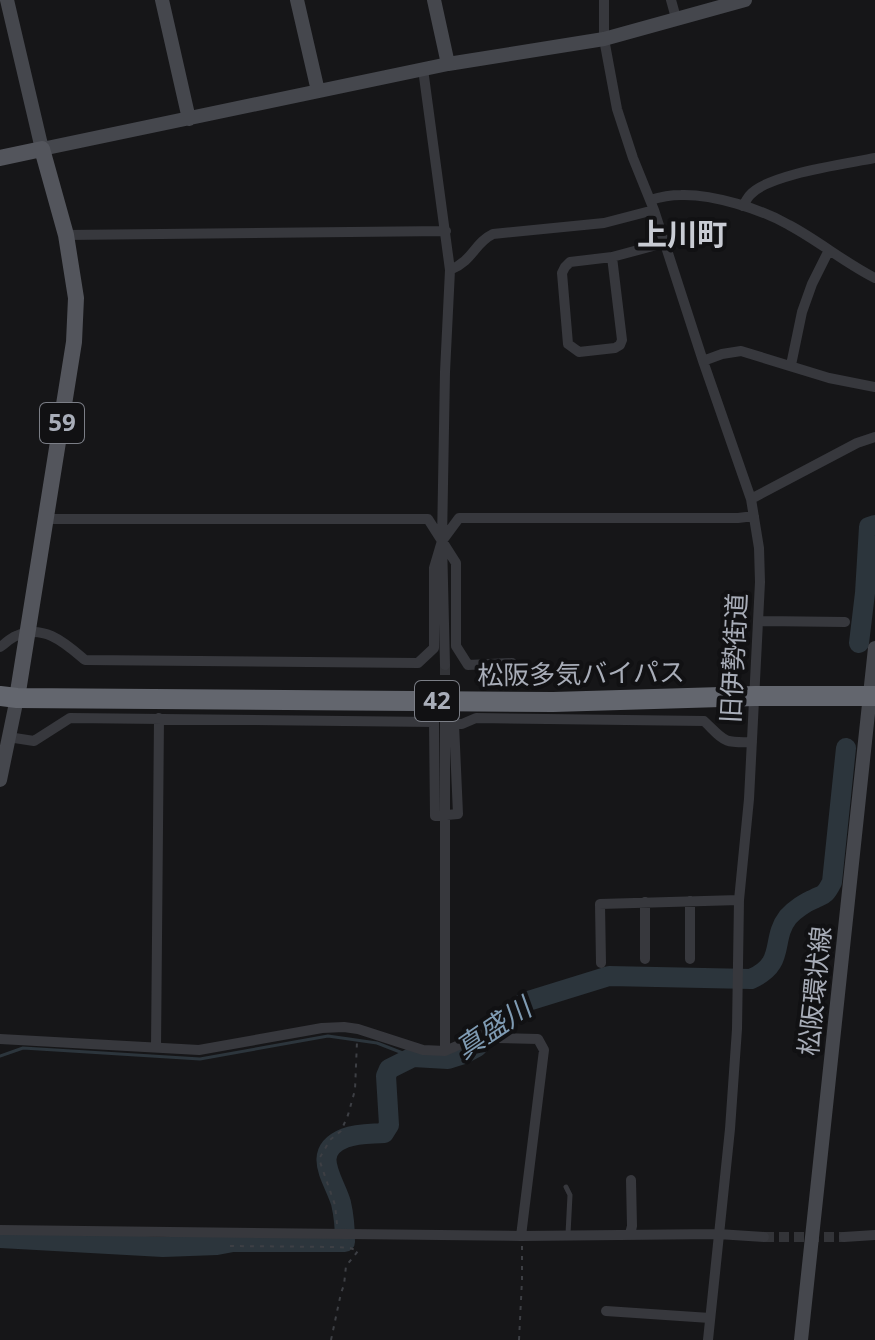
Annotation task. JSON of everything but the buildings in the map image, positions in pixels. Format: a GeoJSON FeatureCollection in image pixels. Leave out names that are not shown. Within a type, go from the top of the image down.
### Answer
{"type":"FeatureCollection","features":[{"type":"Feature","properties":{"kind":"highway","name":"松阪多気バイパス"},"geometry":{"type":"LineString","coordinates":[[9,697],[553,702],[872,696]]}},
{"type":"Feature","properties":{"kind":"main road"},"geometry":{"type":"LineString","coordinates":[[0,158],[42,149]]}},
{"type":"Feature","properties":{"kind":"main road","name":"59"},"geometry":{"type":"LineString","coordinates":[[9,697],[27,633],[74,342],[76,298],[66,235],[42,149]]}},
{"type":"Feature","properties":{"kind":"street"},"geometry":{"type":"LineString","coordinates":[[7,0],[42,149],[448,64],[604,39],[739,1]]}},
{"type":"Feature","properties":{"kind":"street"},"geometry":{"type":"LineString","coordinates":[[162,0],[189,119]]}},
{"type":"Feature","properties":{"kind":"street"},"geometry":{"type":"LineString","coordinates":[[297,0],[318,91]]}},
{"type":"Feature","properties":{"kind":"street"},"geometry":{"type":"LineString","coordinates":[[434,0],[448,64]]}},
{"type":"Feature","properties":{"kind":"street","name":"旧伊勢街道"},"geometry":{"type":"LineString","coordinates":[[604,0],[604,39],[617,109],[751,499],[759,548],[755,696],[739,900],[737,1029],[708,1340]]}},
{"type":"Feature","properties":{"kind":"street"},"geometry":{"type":"LineString","coordinates":[[671,0],[676,18]]}},
{"type":"Feature","properties":{"kind":"street"},"geometry":{"type":"LineString","coordinates":[[423,69],[450,270],[442,541],[445,665]]}},
{"type":"Feature","properties":{"kind":"street"},"geometry":{"type":"LineString","coordinates":[[743,206],[749,195],[769,183],[875,158]]}},
{"type":"Feature","properties":{"kind":"street"},"geometry":{"type":"LineString","coordinates":[[450,270],[465,262],[483,239],[493,234],[604,223],[667,196],[691,195],[764,212],[875,278]]}},
{"type":"Feature","properties":{"kind":"street"},"geometry":{"type":"LineString","coordinates":[[66,235],[446,231]]}},
{"type":"Feature","properties":{"kind":"street"},"geometry":{"type":"LineString","coordinates":[[612,257],[622,340],[615,348],[579,352],[568,344],[562,273],[565,267],[570,262],[612,257],[664,243]]}},
{"type":"Feature","properties":{"kind":"street"},"geometry":{"type":"LineString","coordinates":[[791,365],[802,312],[829,250]]}},
{"type":"Feature","properties":{"kind":"street"},"geometry":{"type":"LineString","coordinates":[[703,361],[741,351],[829,378],[875,387]]}},
{"type":"Feature","properties":{"kind":"street"},"geometry":{"type":"LineString","coordinates":[[751,499],[857,443],[875,437]]}},
{"type":"Feature","properties":{"kind":"street"},"geometry":{"type":"LineString","coordinates":[[0,647],[15,636],[41,633],[58,637],[85,660],[418,663],[434,648],[434,568],[442,541],[459,518],[754,516]]}},
{"type":"Feature","properties":{"kind":"street"},"geometry":{"type":"LineString","coordinates":[[47,519],[428,519],[456,563],[456,646],[468,665],[512,663]]}},
{"type":"Feature","properties":{"kind":"street"},"geometry":{"type":"LineString","coordinates":[[758,621],[845,622]]}},
{"type":"Feature","properties":{"kind":"street","name":"松阪環状線"},"geometry":{"type":"LineString","coordinates":[[801,1340],[875,648]]}},
{"type":"Feature","properties":{"kind":"street"},"geometry":{"type":"LineString","coordinates":[[0,780],[8,737],[9,697]]}},
{"type":"Feature","properties":{"kind":"street"},"geometry":{"type":"LineString","coordinates":[[445,717],[445,1051]]}},
{"type":"Feature","properties":{"kind":"street"},"geometry":{"type":"LineString","coordinates":[[8,737],[34,741],[70,718],[434,722],[435,816],[458,814],[454,724],[476,718],[704,721],[723,740],[730,743],[752,742]]}},
{"type":"Feature","properties":{"kind":"street"},"geometry":{"type":"LineString","coordinates":[[156,1048],[159,718]]}},
{"type":"Feature","properties":{"kind":"street"},"geometry":{"type":"LineString","coordinates":[[601,963],[600,904],[739,900]]}},
{"type":"Feature","properties":{"kind":"street"},"geometry":{"type":"LineString","coordinates":[[690,901],[690,959]]}},
{"type":"Feature","properties":{"kind":"street"},"geometry":{"type":"LineString","coordinates":[[645,902],[645,959]]}},
{"type":"Feature","properties":{"kind":"street"},"geometry":{"type":"LineString","coordinates":[[0,1039],[199,1050],[322,1028],[344,1027],[423,1050],[445,1051],[473,1039],[485,1027],[497,1038],[538,1039],[544,1050],[521,1236]]}},
{"type":"Feature","properties":{"kind":"street"},"geometry":{"type":"LineString","coordinates":[[630,1234],[631,1180]]}},
{"type":"Feature","properties":{"kind":"street"},"geometry":{"type":"LineString","coordinates":[[0,1230],[521,1236],[718,1234],[764,1237]]}},
{"type":"Feature","properties":{"kind":"street"},"geometry":{"type":"LineString","coordinates":[[844,1237],[875,1235]]}},
{"type":"Feature","properties":{"kind":"street"},"geometry":{"type":"LineString","coordinates":[[606,1311],[710,1318]]}},
{"type":"Feature","properties":{"kind":"lane"},"geometry":{"type":"LineString","coordinates":[[566,1187],[570,1195],[568,1235]]}},
{"type":"Feature","properties":{"kind":"path"},"geometry":{"type":"LineString","coordinates":[[338,1234],[335,1205],[319,1159],[330,1140],[341,1131],[348,1115],[355,1090],[356,1047]]}},
{"type":"Feature","properties":{"kind":"path"},"geometry":{"type":"LineString","coordinates":[[331,1340],[346,1266],[358,1251],[356,1235]]}},
{"type":"Feature","properties":{"kind":"path"},"geometry":{"type":"LineString","coordinates":[[519,1340],[521,1236]]}},
{"type":"Feature","properties":{"kind":"path"},"geometry":{"type":"LineString","coordinates":[[230,1246],[337,1247],[358,1251]]}},
{"type":"Feature","properties":{"kind":"waterway","name":"真盛川"},"geometry":{"type":"LineString","coordinates":[[859,643],[869,527],[875,525]]}},
{"type":"Feature","properties":{"kind":"waterway","name":"真盛川"},"geometry":{"type":"LineString","coordinates":[[0,1238],[163,1247],[233,1242],[345,1242],[341,1203],[327,1167],[327,1158],[334,1144],[345,1138],[384,1133],[389,1125],[386,1076],[389,1069],[413,1057],[448,1059],[464,1054],[477,1047],[510,1012],[525,1002],[609,976],[751,979],[762,973],[774,958],[788,917],[824,894],[832,882],[846,748]]}},
{"type":"Feature","properties":{"kind":"waterway"},"geometry":{"type":"LineString","coordinates":[[0,1056],[23,1048],[200,1059],[328,1036],[377,1043],[413,1057]]}},
{"type":"Feature","properties":{"kind":"tunnel"},"geometry":{"type":"LineString","coordinates":[[445,665],[445,703]]}},
{"type":"Feature","properties":{"kind":"tunnel"},"geometry":{"type":"LineString","coordinates":[[764,1237],[844,1237]]}},
{"type":"Feature","properties":{"kind":"district","name":"上川町"},"geometry":{"type":"Point","coordinates":[682,235]}}]}
